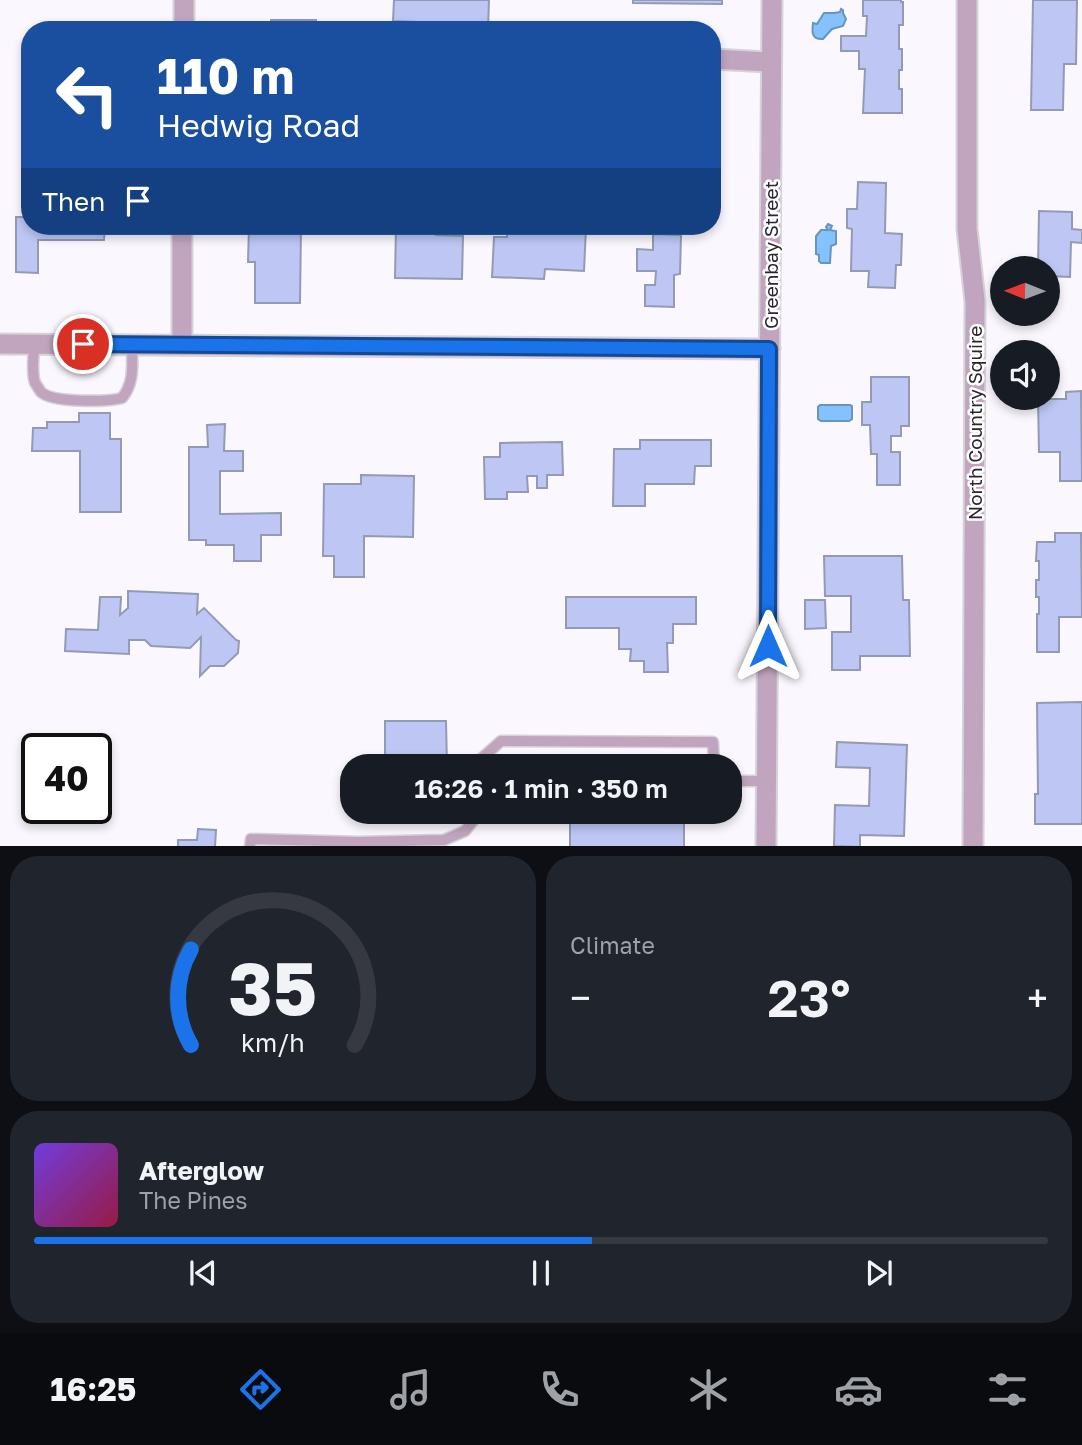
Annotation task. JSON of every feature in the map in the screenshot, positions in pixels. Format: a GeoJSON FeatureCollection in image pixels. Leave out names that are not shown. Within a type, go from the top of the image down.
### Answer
{"type":"FeatureCollection","features":[{"type":"Feature","properties":{"kind":"street"},"geometry":{"type":"LineString","coordinates":[[184,0],[184,21]]}},
{"type":"Feature","properties":{"kind":"street","name":"Greenbay Street"},"geometry":{"type":"LineString","coordinates":[[766,846],[772,0]]}},
{"type":"Feature","properties":{"kind":"street","name":"North Country Squire"},"geometry":{"type":"LineString","coordinates":[[967,0],[967,229],[975,301],[973,846]]}},
{"type":"Feature","properties":{"kind":"street"},"geometry":{"type":"LineString","coordinates":[[721,59],[771,62]]}},
{"type":"Feature","properties":{"kind":"street"},"geometry":{"type":"LineString","coordinates":[[181,345],[182,235]]}},
{"type":"Feature","properties":{"kind":"street"},"geometry":{"type":"LineString","coordinates":[[0,344],[769,349]]}},
{"type":"Feature","properties":{"kind":"lane"},"geometry":{"type":"LineString","coordinates":[[34,344],[35,384],[41,392],[53,398],[103,401],[122,398],[129,390],[132,379],[132,345]]}},
{"type":"Feature","properties":{"kind":"lane"},"geometry":{"type":"LineString","coordinates":[[486,754],[501,741],[713,742],[714,754]]}},
{"type":"Feature","properties":{"kind":"lane"},"geometry":{"type":"LineString","coordinates":[[742,781],[767,781]]}},
{"type":"Feature","properties":{"kind":"lane"},"geometry":{"type":"LineString","coordinates":[[250,846],[251,839],[414,844],[444,840],[465,831],[471,824]]}},
{"type":"Feature","properties":{"kind":"water"},"geometry":{"type":"Polygon","coordinates":[[[841,9],[846,19],[843,26],[832,29],[823,39],[814,36],[813,23],[817,24],[824,13],[840,12],[841,9]]]}},
{"type":"Feature","properties":{"kind":"water"},"geometry":{"type":"Polygon","coordinates":[[[828,224],[832,226],[830,230],[836,231],[836,244],[831,246],[830,263],[821,263],[819,255],[816,254],[816,236],[821,230],[828,230],[828,224]]]}},
{"type":"Feature","properties":{"kind":"water"},"geometry":{"type":"Polygon","coordinates":[[[820,405],[850,405],[852,419],[821,421],[818,419],[820,405]]]}},
{"type":"Feature","properties":{"kind":"building"},"geometry":{"type":"Polygon","coordinates":[[[394,0],[489,0],[488,21],[393,21],[394,0]]]}},
{"type":"Feature","properties":{"kind":"building"},"geometry":{"type":"Polygon","coordinates":[[[633,0],[722,0],[722,4],[633,3],[633,0]]]}},
{"type":"Feature","properties":{"kind":"building"},"geometry":{"type":"Polygon","coordinates":[[[863,0],[903,2],[903,25],[899,25],[902,70],[899,70],[899,89],[902,89],[902,113],[863,113],[865,69],[859,69],[859,51],[841,51],[841,36],[866,36],[867,16],[863,16],[863,0]]]}},
{"type":"Feature","properties":{"kind":"building"},"geometry":{"type":"Polygon","coordinates":[[[1033,0],[1077,0],[1076,64],[1064,64],[1063,110],[1031,110],[1033,0]]]}},
{"type":"Feature","properties":{"kind":"building"},"geometry":{"type":"Polygon","coordinates":[[[271,20],[316,20],[316,21],[271,20]]]}},
{"type":"Feature","properties":{"kind":"building"},"geometry":{"type":"Polygon","coordinates":[[[858,182],[886,183],[885,233],[902,234],[901,265],[896,265],[895,288],[868,287],[869,271],[851,271],[852,229],[847,228],[847,209],[857,209],[858,182]]]}},
{"type":"Feature","properties":{"kind":"building"},"geometry":{"type":"Polygon","coordinates":[[[1039,211],[1072,212],[1072,229],[1082,230],[1082,243],[1071,242],[1070,277],[1060,277],[1060,256],[1038,256],[1039,211]]]}},
{"type":"Feature","properties":{"kind":"building"},"geometry":{"type":"Polygon","coordinates":[[[16,217],[21,217],[21,235],[104,235],[104,240],[38,240],[38,273],[16,272],[16,217]]]}},
{"type":"Feature","properties":{"kind":"building"},"geometry":{"type":"Polygon","coordinates":[[[249,235],[301,235],[300,303],[255,303],[255,262],[248,262],[249,235]]]}},
{"type":"Feature","properties":{"kind":"building"},"geometry":{"type":"Polygon","coordinates":[[[396,235],[463,236],[462,279],[395,278],[396,235]]]}},
{"type":"Feature","properties":{"kind":"building"},"geometry":{"type":"Polygon","coordinates":[[[586,235],[584,271],[545,269],[544,279],[492,277],[494,237],[586,235]]]}},
{"type":"Feature","properties":{"kind":"building"},"geometry":{"type":"Polygon","coordinates":[[[653,235],[681,235],[680,274],[674,275],[674,307],[645,306],[645,285],[655,285],[656,271],[637,271],[637,249],[653,250],[653,235]]]}},
{"type":"Feature","properties":{"kind":"building"},"geometry":{"type":"Polygon","coordinates":[[[871,377],[909,377],[909,426],[901,426],[901,436],[891,436],[891,452],[900,452],[900,485],[877,485],[877,454],[871,454],[870,425],[862,425],[862,402],[871,402],[871,377]]]}},
{"type":"Feature","properties":{"kind":"building"},"geometry":{"type":"Polygon","coordinates":[[[1081,391],[1082,481],[1060,481],[1060,452],[1039,452],[1038,410],[1060,410],[1060,399],[1066,399],[1066,392],[1081,391]]]}},
{"type":"Feature","properties":{"kind":"building"},"geometry":{"type":"Polygon","coordinates":[[[79,413],[110,413],[110,439],[121,439],[121,512],[80,512],[80,451],[32,451],[33,428],[47,428],[47,422],[79,422],[79,413]]]}},
{"type":"Feature","properties":{"kind":"building"},"geometry":{"type":"Polygon","coordinates":[[[225,424],[224,451],[243,451],[243,471],[220,471],[220,514],[281,513],[281,535],[261,535],[261,561],[234,561],[234,545],[206,545],[206,540],[189,540],[189,447],[208,447],[207,425],[225,424]]]}},
{"type":"Feature","properties":{"kind":"building"},"geometry":{"type":"Polygon","coordinates":[[[640,440],[711,440],[711,466],[695,466],[694,484],[645,484],[645,506],[613,506],[614,449],[640,449],[640,440]]]}},
{"type":"Feature","properties":{"kind":"building"},"geometry":{"type":"Polygon","coordinates":[[[562,442],[563,475],[547,475],[547,488],[537,488],[537,476],[527,476],[528,492],[507,492],[507,499],[485,499],[484,457],[500,457],[500,443],[562,442]]]}},
{"type":"Feature","properties":{"kind":"building"},"geometry":{"type":"Polygon","coordinates":[[[361,475],[414,476],[413,537],[364,536],[364,577],[334,577],[334,556],[323,556],[324,484],[361,484],[361,475]]]}},
{"type":"Feature","properties":{"kind":"building"},"geometry":{"type":"Polygon","coordinates":[[[1055,533],[1081,533],[1082,617],[1059,617],[1059,652],[1037,652],[1037,542],[1055,542],[1055,533]]]}},
{"type":"Feature","properties":{"kind":"building"},"geometry":{"type":"Polygon","coordinates":[[[824,556],[902,556],[903,600],[909,600],[910,656],[860,656],[860,670],[832,670],[832,632],[851,632],[851,596],[825,596],[824,556]]]}},
{"type":"Feature","properties":{"kind":"building"},"geometry":{"type":"Polygon","coordinates":[[[128,591],[198,594],[197,614],[204,608],[239,641],[238,653],[224,666],[210,666],[200,676],[201,637],[190,648],[151,646],[145,640],[129,640],[129,654],[65,651],[66,629],[98,630],[100,597],[121,597],[120,615],[128,608],[128,591]]]}},
{"type":"Feature","properties":{"kind":"building"},"geometry":{"type":"Polygon","coordinates":[[[566,597],[696,597],[696,624],[673,624],[673,643],[667,643],[668,672],[644,672],[644,661],[630,661],[631,649],[619,649],[619,628],[566,628],[566,597]]]}},
{"type":"Feature","properties":{"kind":"building"},"geometry":{"type":"Polygon","coordinates":[[[805,600],[825,600],[826,628],[805,629],[805,600]]]}},
{"type":"Feature","properties":{"kind":"building"},"geometry":{"type":"Polygon","coordinates":[[[1082,702],[1082,824],[1035,824],[1035,794],[1038,794],[1037,703],[1082,702]]]}},
{"type":"Feature","properties":{"kind":"building"},"geometry":{"type":"Polygon","coordinates":[[[385,721],[446,721],[447,754],[385,754],[385,721]]]}},
{"type":"Feature","properties":{"kind":"building"},"geometry":{"type":"Polygon","coordinates":[[[837,742],[907,745],[904,836],[860,835],[860,846],[834,846],[835,805],[869,806],[870,768],[836,767],[837,742]]]}},
{"type":"Feature","properties":{"kind":"building"},"geometry":{"type":"Polygon","coordinates":[[[570,824],[684,824],[684,846],[570,846],[570,824]]]}},
{"type":"Feature","properties":{"kind":"building"},"geometry":{"type":"Polygon","coordinates":[[[198,829],[216,830],[215,846],[178,846],[178,840],[197,840],[198,829]]]}},
{"type":"Feature","properties":{"kind":"route"},"geometry":{"type":"LineString","coordinates":[[83,344],[769,349],[768,646]]}}]}
